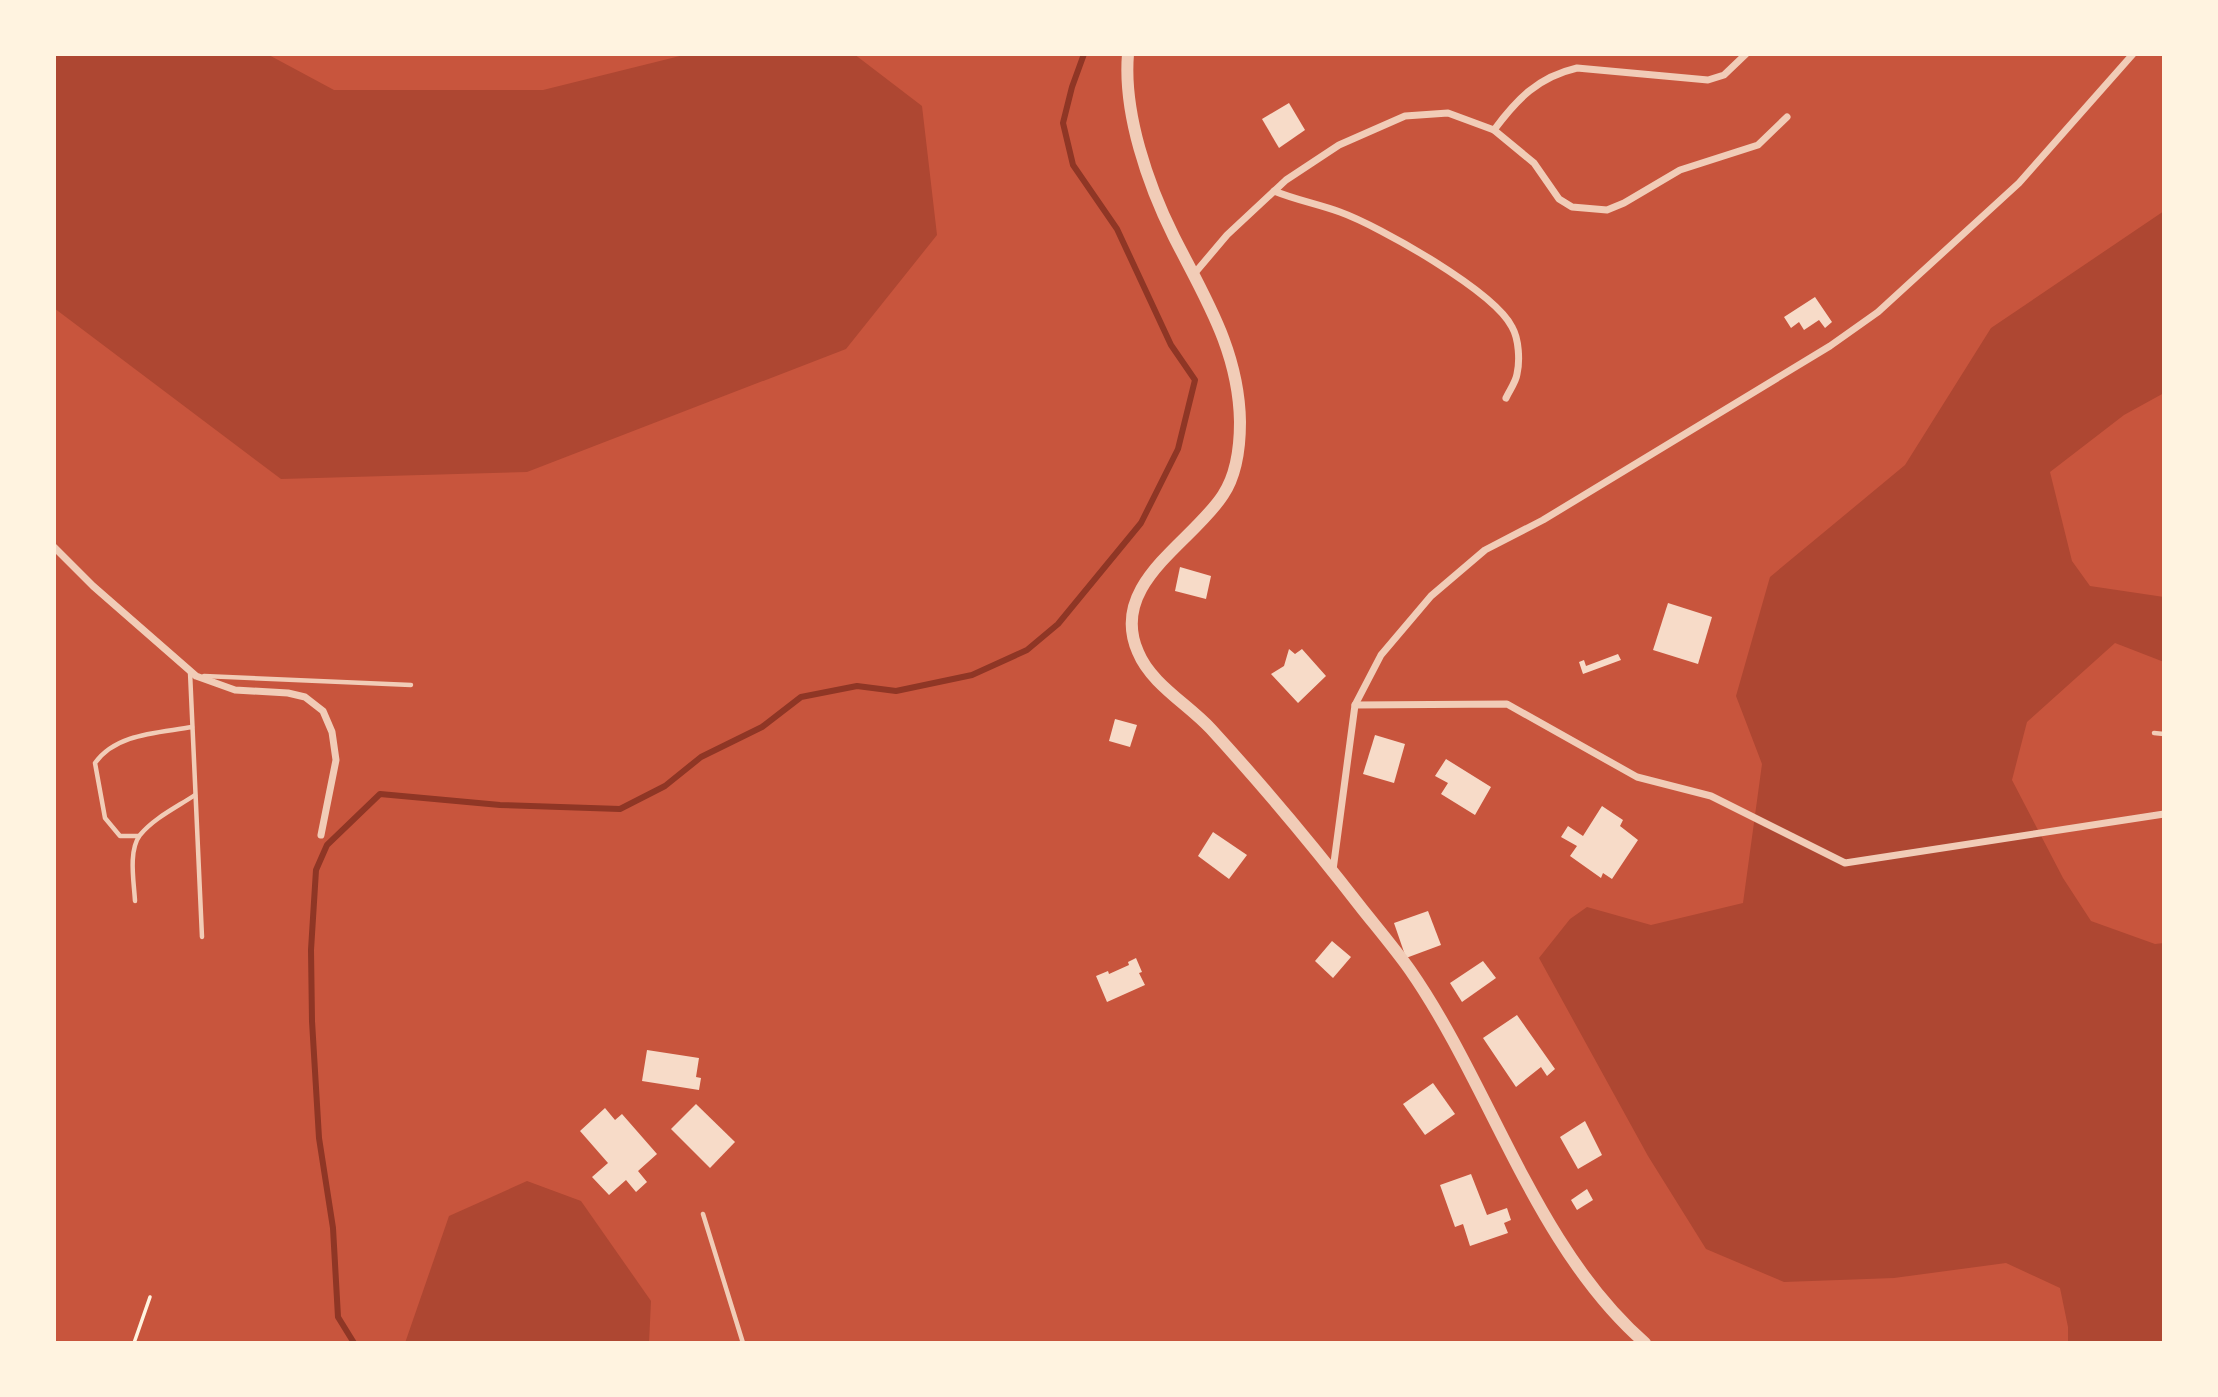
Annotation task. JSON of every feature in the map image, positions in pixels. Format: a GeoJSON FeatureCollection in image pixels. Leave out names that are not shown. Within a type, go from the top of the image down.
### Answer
{"type":"FeatureCollection","features":[{"type":"Feature","properties":{"kind":"street"},"geometry":{"type":"LineString","coordinates":[[1128,54],[1130,97],[1145,167],[1174,236],[1214,313],[1236,380],[1240,439],[1236,461],[1224,494],[1207,516],[1148,577],[1139,592],[1133,610],[1132,629],[1137,651],[1147,668],[1210,727],[1333,871],[1411,971],[1569,1254],[1597,1292],[1645,1343]]}},
{"type":"Feature","properties":{"kind":"street"},"geometry":{"type":"LineString","coordinates":[[1494,130],[1513,105],[1556,73],[1577,68],[1708,80],[1724,75],[1746,54]]}},
{"type":"Feature","properties":{"kind":"street"},"geometry":{"type":"LineString","coordinates":[[1333,871],[1355,705],[1381,655],[1431,596],[1485,550],[1543,520],[1830,346],[1878,312],[2019,183],[2133,54]]}},
{"type":"Feature","properties":{"kind":"street"},"geometry":{"type":"LineString","coordinates":[[1194,274],[1227,235],[1286,180],[1339,145],[1405,116],[1447,113],[1494,130],[1534,163],[1559,199],[1572,207],[1607,210],[1680,170],[1758,145],[1787,117]]}},
{"type":"Feature","properties":{"kind":"street"},"geometry":{"type":"LineString","coordinates":[[1274,191],[1299,202],[1339,212],[1405,243],[1475,289],[1498,309],[1513,327],[1518,348],[1517,375],[1506,398]]}},
{"type":"Feature","properties":{"kind":"street"},"geometry":{"type":"LineString","coordinates":[[54,547],[93,586],[193,674],[235,690],[305,696],[323,711],[332,732],[336,760],[321,835]]}},
{"type":"Feature","properties":{"kind":"street"},"geometry":{"type":"LineString","coordinates":[[1355,705],[1507,704],[1637,777],[1711,796],[1845,863],[2164,814]]}},
{"type":"Feature","properties":{"kind":"lane"},"geometry":{"type":"LineString","coordinates":[[202,937],[192,727],[193,674],[411,685]]}},
{"type":"Feature","properties":{"kind":"lane"},"geometry":{"type":"LineString","coordinates":[[139,836],[120,836],[105,818],[95,763],[103,751],[116,743],[139,735],[192,727]]}},
{"type":"Feature","properties":{"kind":"lane"},"geometry":{"type":"LineString","coordinates":[[2154,733],[2164,734]]}},
{"type":"Feature","properties":{"kind":"lane"},"geometry":{"type":"LineString","coordinates":[[135,901],[134,856],[139,836],[195,795]]}},
{"type":"Feature","properties":{"kind":"lane"},"geometry":{"type":"LineString","coordinates":[[704,1214],[743,1343]]}},
{"type":"Feature","properties":{"kind":"path"},"geometry":{"type":"LineString","coordinates":[[134,1343],[150,1297]]}},
{"type":"Feature","properties":{"kind":"shaded area"},"geometry":{"type":"Polygon","coordinates":[[[54,54],[267,54],[334,90],[543,90],[688,54],[854,54],[922,106],[937,235],[846,349],[527,472],[281,479],[54,308],[54,54]]]}},
{"type":"Feature","properties":{"kind":"shaded area"},"geometry":{"type":"Polygon","coordinates":[[[2164,211],[2164,393],[2124,415],[2050,472],[2072,561],[2090,586],[2164,597],[2164,662],[2115,643],[2027,722],[2012,780],[2063,878],[2091,921],[2155,944],[2164,943],[2164,1343],[2068,1343],[2068,1327],[2060,1288],[2006,1263],[1894,1278],[1784,1282],[1706,1249],[1648,1156],[1539,958],[1570,919],[1587,907],[1651,925],[1743,903],[1762,764],[1736,696],[1770,577],[1905,465],[1991,328],[2164,211]]]}},
{"type":"Feature","properties":{"kind":"shaded area"},"geometry":{"type":"Polygon","coordinates":[[[527,1181],[581,1201],[651,1301],[649,1343],[405,1343],[449,1216],[527,1181]]]}},
{"type":"Feature","properties":{"kind":"building"},"geometry":{"type":"Polygon","coordinates":[[[1289,103],[1305,130],[1279,148],[1262,119],[1289,103]]]}},
{"type":"Feature","properties":{"kind":"building"},"geometry":{"type":"Polygon","coordinates":[[[1815,297],[1832,322],[1825,328],[1819,320],[1804,330],[1799,322],[1791,328],[1784,317],[1815,297]]]}},
{"type":"Feature","properties":{"kind":"building"},"geometry":{"type":"Polygon","coordinates":[[[1180,567],[1211,576],[1206,599],[1175,591],[1180,567]]]}},
{"type":"Feature","properties":{"kind":"building"},"geometry":{"type":"Polygon","coordinates":[[[1668,603],[1712,617],[1698,664],[1653,650],[1668,603]]]}},
{"type":"Feature","properties":{"kind":"building"},"geometry":{"type":"Polygon","coordinates":[[[1289,649],[1295,654],[1302,649],[1326,676],[1298,703],[1271,674],[1284,666],[1289,649]]]}},
{"type":"Feature","properties":{"kind":"building"},"geometry":{"type":"Polygon","coordinates":[[[1618,654],[1621,660],[1583,674],[1579,662],[1584,660],[1586,666],[1618,654]]]}},
{"type":"Feature","properties":{"kind":"building"},"geometry":{"type":"Polygon","coordinates":[[[1115,719],[1137,725],[1130,747],[1109,741],[1115,719]]]}},
{"type":"Feature","properties":{"kind":"building"},"geometry":{"type":"Polygon","coordinates":[[[1375,735],[1405,744],[1394,783],[1363,774],[1375,735]]]}},
{"type":"Feature","properties":{"kind":"building"},"geometry":{"type":"Polygon","coordinates":[[[1446,759],[1491,787],[1475,815],[1441,794],[1448,783],[1435,776],[1446,759]]]}},
{"type":"Feature","properties":{"kind":"building"},"geometry":{"type":"Polygon","coordinates":[[[1602,806],[1623,820],[1620,826],[1638,840],[1612,879],[1603,873],[1601,878],[1570,856],[1577,846],[1561,837],[1568,826],[1583,836],[1602,806]]]}},
{"type":"Feature","properties":{"kind":"building"},"geometry":{"type":"Polygon","coordinates":[[[1213,832],[1247,855],[1229,879],[1198,856],[1213,832]]]}},
{"type":"Feature","properties":{"kind":"building"},"geometry":{"type":"Polygon","coordinates":[[[1428,911],[1441,945],[1406,958],[1394,923],[1428,911]]]}},
{"type":"Feature","properties":{"kind":"building"},"geometry":{"type":"Polygon","coordinates":[[[1332,941],[1351,957],[1333,978],[1315,961],[1332,941]]]}},
{"type":"Feature","properties":{"kind":"building"},"geometry":{"type":"Polygon","coordinates":[[[1136,958],[1145,985],[1107,1002],[1096,976],[1108,971],[1109,974],[1129,965],[1128,962],[1136,958]]]}},
{"type":"Feature","properties":{"kind":"building"},"geometry":{"type":"Polygon","coordinates":[[[1483,961],[1496,978],[1462,1002],[1450,983],[1483,961]]]}},
{"type":"Feature","properties":{"kind":"building"},"geometry":{"type":"Polygon","coordinates":[[[1517,1015],[1555,1069],[1547,1076],[1541,1067],[1516,1087],[1483,1038],[1517,1015]]]}},
{"type":"Feature","properties":{"kind":"building"},"geometry":{"type":"Polygon","coordinates":[[[647,1050],[699,1058],[696,1077],[701,1078],[699,1090],[642,1081],[647,1050]]]}},
{"type":"Feature","properties":{"kind":"building"},"geometry":{"type":"Polygon","coordinates":[[[1433,1083],[1455,1114],[1425,1135],[1403,1104],[1433,1083]]]}},
{"type":"Feature","properties":{"kind":"building"},"geometry":{"type":"Polygon","coordinates":[[[696,1104],[735,1142],[710,1168],[671,1129],[696,1104]]]}},
{"type":"Feature","properties":{"kind":"building"},"geometry":{"type":"Polygon","coordinates":[[[605,1108],[615,1120],[622,1114],[657,1154],[638,1171],[647,1182],[636,1192],[626,1180],[609,1195],[592,1177],[608,1163],[580,1131],[605,1108]]]}},
{"type":"Feature","properties":{"kind":"building"},"geometry":{"type":"Polygon","coordinates":[[[1585,1121],[1602,1155],[1578,1169],[1560,1137],[1585,1121]]]}},
{"type":"Feature","properties":{"kind":"building"},"geometry":{"type":"Polygon","coordinates":[[[1471,1174],[1487,1215],[1507,1208],[1511,1220],[1504,1223],[1508,1233],[1470,1246],[1463,1224],[1455,1227],[1440,1185],[1471,1174]]]}},
{"type":"Feature","properties":{"kind":"building"},"geometry":{"type":"Polygon","coordinates":[[[1587,1189],[1593,1200],[1577,1210],[1571,1200],[1587,1189]]]}},
{"type":"Feature","properties":{"kind":"waterway"},"geometry":{"type":"LineString","coordinates":[[354,1343],[338,1317],[333,1228],[319,1138],[312,1021],[311,950],[316,870],[327,845],[380,794],[500,805],[620,809],[665,786],[701,757],[762,727],[801,697],[857,686],[896,691],[972,675],[1027,650],[1058,624],[1141,523],[1178,449],[1195,380],[1171,345],[1117,229],[1073,165],[1063,123],[1084,54]]}}]}
